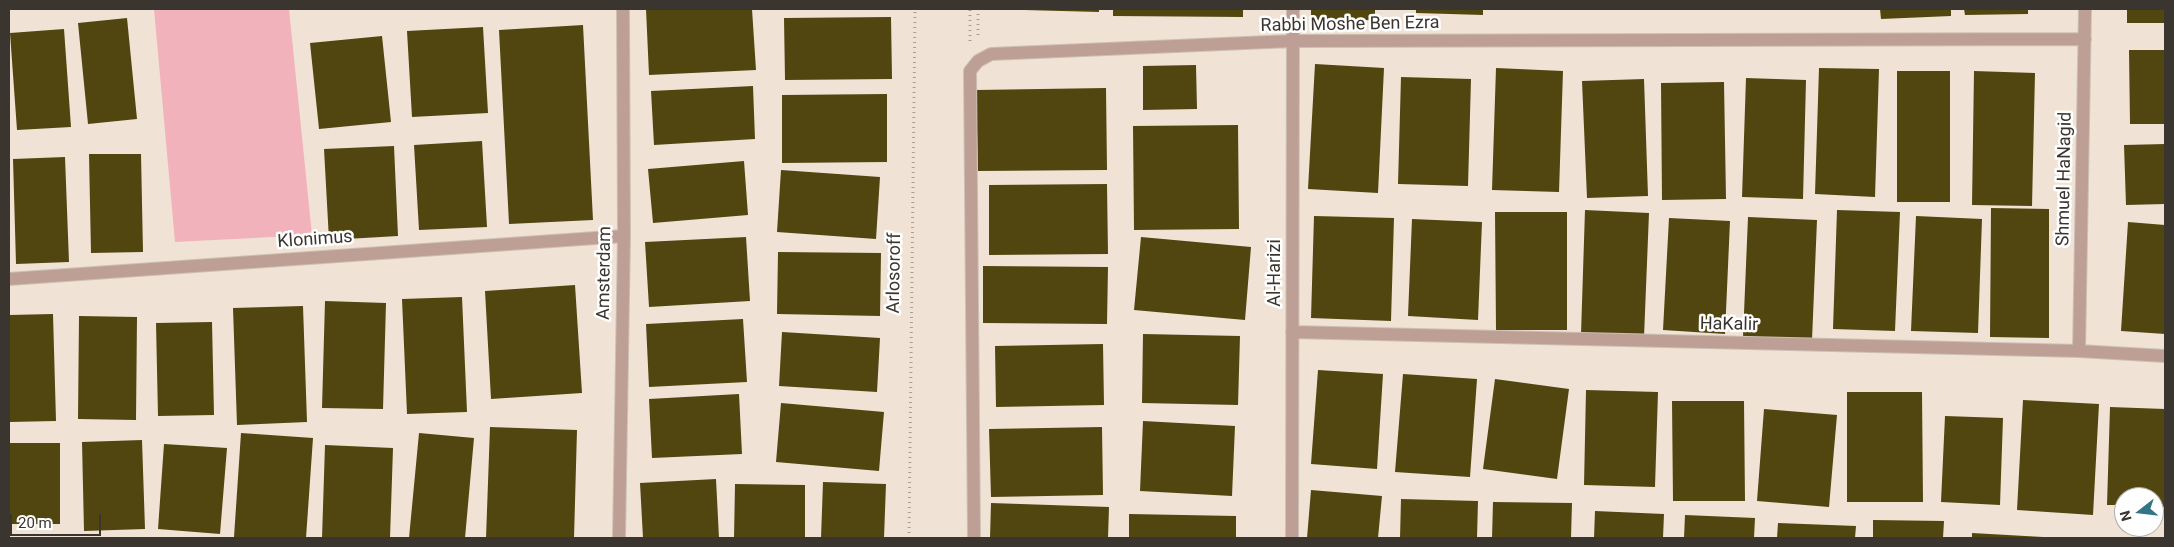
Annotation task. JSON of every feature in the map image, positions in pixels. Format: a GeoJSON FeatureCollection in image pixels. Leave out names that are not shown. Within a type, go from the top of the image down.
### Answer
{"type":"FeatureCollection","features":[{"type":"Feature","properties":{"kind":"street","name":"Amsterdam"},"geometry":{"type":"LineString","coordinates":[[619,538],[624,236],[623,9]]}},
{"type":"Feature","properties":{"kind":"street","name":"Al-Harizi"},"geometry":{"type":"LineString","coordinates":[[1292,9],[1292,538]]}},
{"type":"Feature","properties":{"kind":"street","name":"Shmuel HaNagid"},"geometry":{"type":"LineString","coordinates":[[2079,350],[2085,9]]}},
{"type":"Feature","properties":{"kind":"street","name":"Rabbi Moshe Ben Ezra"},"geometry":{"type":"LineString","coordinates":[[974,538],[970,71],[978,61],[991,54],[1292,42],[2085,40]]}},
{"type":"Feature","properties":{"kind":"street","name":"Klonimus"},"geometry":{"type":"LineString","coordinates":[[9,279],[624,236]]}},
{"type":"Feature","properties":{"kind":"street","name":"HaKalir"},"geometry":{"type":"LineString","coordinates":[[1292,332],[2079,350],[2165,356]]}},
{"type":"Feature","properties":{"kind":"path","name":"Arlosoroff"},"geometry":{"type":"LineString","coordinates":[[909,538],[915,9]]}},
{"type":"Feature","properties":{"kind":"shaded area"},"geometry":{"type":"Polygon","coordinates":[[[154,9],[289,9],[312,235],[175,242],[154,9]]]}},
{"type":"Feature","properties":{"kind":"building"},"geometry":{"type":"Polygon","coordinates":[[[646,9],[752,9],[756,70],[649,75],[646,9]]]}},
{"type":"Feature","properties":{"kind":"building"},"geometry":{"type":"Polygon","coordinates":[[[1099,9],[1099,12],[1024,10],[1099,9]]]}},
{"type":"Feature","properties":{"kind":"building"},"geometry":{"type":"Polygon","coordinates":[[[1113,9],[1243,9],[1243,17],[1113,16],[1113,9]]]}},
{"type":"Feature","properties":{"kind":"building"},"geometry":{"type":"Polygon","coordinates":[[[1311,9],[1375,9],[1375,20],[1311,21],[1311,9]]]}},
{"type":"Feature","properties":{"kind":"building"},"geometry":{"type":"Polygon","coordinates":[[[1416,9],[1483,9],[1483,15],[1416,13],[1416,9]]]}},
{"type":"Feature","properties":{"kind":"building"},"geometry":{"type":"Polygon","coordinates":[[[1880,9],[1951,9],[1951,16],[1881,19],[1880,9]]]}},
{"type":"Feature","properties":{"kind":"building"},"geometry":{"type":"Polygon","coordinates":[[[1964,9],[2028,9],[2028,14],[1965,15],[1964,9]]]}},
{"type":"Feature","properties":{"kind":"building"},"geometry":{"type":"Polygon","coordinates":[[[2127,9],[2165,9],[2165,23],[2127,23],[2127,9]]]}},
{"type":"Feature","properties":{"kind":"building"},"geometry":{"type":"Polygon","coordinates":[[[891,17],[892,79],[785,80],[784,18],[891,17]]]}},
{"type":"Feature","properties":{"kind":"building"},"geometry":{"type":"Polygon","coordinates":[[[127,18],[137,119],[88,124],[78,23],[127,18]]]}},
{"type":"Feature","properties":{"kind":"building"},"geometry":{"type":"Polygon","coordinates":[[[583,25],[593,220],[509,224],[499,30],[583,25]]]}},
{"type":"Feature","properties":{"kind":"building"},"geometry":{"type":"Polygon","coordinates":[[[483,27],[488,113],[412,117],[407,31],[483,27]]]}},
{"type":"Feature","properties":{"kind":"building"},"geometry":{"type":"Polygon","coordinates":[[[64,29],[71,127],[17,130],[10,33],[64,29]]]}},
{"type":"Feature","properties":{"kind":"building"},"geometry":{"type":"Polygon","coordinates":[[[382,36],[391,122],[319,129],[310,43],[382,36]]]}},
{"type":"Feature","properties":{"kind":"building"},"geometry":{"type":"Polygon","coordinates":[[[2129,50],[2165,50],[2165,124],[2130,124],[2129,50]]]}},
{"type":"Feature","properties":{"kind":"building"},"geometry":{"type":"Polygon","coordinates":[[[1315,64],[1384,68],[1378,193],[1308,189],[1315,64]]]}},
{"type":"Feature","properties":{"kind":"building"},"geometry":{"type":"Polygon","coordinates":[[[1196,65],[1197,109],[1143,110],[1143,66],[1196,65]]]}},
{"type":"Feature","properties":{"kind":"building"},"geometry":{"type":"Polygon","coordinates":[[[1496,68],[1563,71],[1559,192],[1492,190],[1496,68]]]}},
{"type":"Feature","properties":{"kind":"building"},"geometry":{"type":"Polygon","coordinates":[[[1819,68],[1879,69],[1875,197],[1815,194],[1819,68]]]}},
{"type":"Feature","properties":{"kind":"building"},"geometry":{"type":"Polygon","coordinates":[[[1897,71],[1950,71],[1950,202],[1897,202],[1897,71]]]}},
{"type":"Feature","properties":{"kind":"building"},"geometry":{"type":"Polygon","coordinates":[[[1974,71],[2035,73],[2032,206],[1972,205],[1974,71]]]}},
{"type":"Feature","properties":{"kind":"building"},"geometry":{"type":"Polygon","coordinates":[[[1401,77],[1471,79],[1468,186],[1398,184],[1401,77]]]}},
{"type":"Feature","properties":{"kind":"building"},"geometry":{"type":"Polygon","coordinates":[[[1746,78],[1806,80],[1803,199],[1742,197],[1746,78]]]}},
{"type":"Feature","properties":{"kind":"building"},"geometry":{"type":"Polygon","coordinates":[[[1644,79],[1648,196],[1587,198],[1582,81],[1644,79]]]}},
{"type":"Feature","properties":{"kind":"building"},"geometry":{"type":"Polygon","coordinates":[[[1724,82],[1726,199],[1662,200],[1661,83],[1724,82]]]}},
{"type":"Feature","properties":{"kind":"building"},"geometry":{"type":"Polygon","coordinates":[[[753,86],[755,139],[654,145],[651,91],[753,86]]]}},
{"type":"Feature","properties":{"kind":"building"},"geometry":{"type":"Polygon","coordinates":[[[1106,88],[1107,170],[978,171],[976,90],[1106,88]]]}},
{"type":"Feature","properties":{"kind":"building"},"geometry":{"type":"Polygon","coordinates":[[[887,94],[887,162],[782,163],[782,95],[887,94]]]}},
{"type":"Feature","properties":{"kind":"building"},"geometry":{"type":"Polygon","coordinates":[[[1238,125],[1239,229],[1134,230],[1133,126],[1238,125]]]}},
{"type":"Feature","properties":{"kind":"building"},"geometry":{"type":"Polygon","coordinates":[[[482,141],[487,227],[419,230],[414,145],[482,141]]]}},
{"type":"Feature","properties":{"kind":"building"},"geometry":{"type":"Polygon","coordinates":[[[2165,144],[2165,204],[2126,205],[2124,145],[2165,144]]]}},
{"type":"Feature","properties":{"kind":"building"},"geometry":{"type":"Polygon","coordinates":[[[394,146],[398,236],[329,240],[324,149],[394,146]]]}},
{"type":"Feature","properties":{"kind":"building"},"geometry":{"type":"Polygon","coordinates":[[[89,154],[141,154],[143,252],[91,253],[89,154]]]}},
{"type":"Feature","properties":{"kind":"building"},"geometry":{"type":"Polygon","coordinates":[[[65,157],[69,262],[16,264],[13,159],[65,157]]]}},
{"type":"Feature","properties":{"kind":"building"},"geometry":{"type":"Polygon","coordinates":[[[744,161],[748,215],[653,223],[648,169],[744,161]]]}},
{"type":"Feature","properties":{"kind":"building"},"geometry":{"type":"Polygon","coordinates":[[[781,170],[880,177],[876,239],[777,232],[781,170]]]}},
{"type":"Feature","properties":{"kind":"building"},"geometry":{"type":"Polygon","coordinates":[[[1107,184],[1108,254],[989,255],[989,185],[1107,184]]]}},
{"type":"Feature","properties":{"kind":"building"},"geometry":{"type":"Polygon","coordinates":[[[1991,208],[2049,209],[2049,338],[1990,337],[1991,208]]]}},
{"type":"Feature","properties":{"kind":"building"},"geometry":{"type":"Polygon","coordinates":[[[1585,210],[1649,213],[1644,337],[1581,334],[1585,210]]]}},
{"type":"Feature","properties":{"kind":"building"},"geometry":{"type":"Polygon","coordinates":[[[1837,210],[1900,212],[1895,331],[1833,329],[1837,210]]]}},
{"type":"Feature","properties":{"kind":"building"},"geometry":{"type":"Polygon","coordinates":[[[1495,212],[1567,212],[1567,330],[1496,330],[1495,212]]]}},
{"type":"Feature","properties":{"kind":"building"},"geometry":{"type":"Polygon","coordinates":[[[1314,216],[1394,218],[1391,321],[1311,318],[1314,216]]]}},
{"type":"Feature","properties":{"kind":"building"},"geometry":{"type":"Polygon","coordinates":[[[1916,216],[1982,219],[1978,333],[1911,331],[1916,216]]]}},
{"type":"Feature","properties":{"kind":"building"},"geometry":{"type":"Polygon","coordinates":[[[1748,217],[1817,220],[1812,340],[1743,337],[1748,217]]]}},
{"type":"Feature","properties":{"kind":"building"},"geometry":{"type":"Polygon","coordinates":[[[1669,218],[1730,221],[1725,334],[1663,330],[1669,218]]]}},
{"type":"Feature","properties":{"kind":"building"},"geometry":{"type":"Polygon","coordinates":[[[1412,219],[1482,222],[1478,320],[1408,316],[1412,219]]]}},
{"type":"Feature","properties":{"kind":"building"},"geometry":{"type":"Polygon","coordinates":[[[2128,222],[2165,225],[2165,334],[2121,331],[2128,222]]]}},
{"type":"Feature","properties":{"kind":"building"},"geometry":{"type":"Polygon","coordinates":[[[746,237],[750,301],[649,307],[645,242],[746,237]]]}},
{"type":"Feature","properties":{"kind":"building"},"geometry":{"type":"Polygon","coordinates":[[[1141,237],[1251,247],[1245,320],[1134,310],[1141,237]]]}},
{"type":"Feature","properties":{"kind":"building"},"geometry":{"type":"Polygon","coordinates":[[[778,252],[881,253],[880,316],[777,314],[778,252]]]}},
{"type":"Feature","properties":{"kind":"building"},"geometry":{"type":"Polygon","coordinates":[[[983,266],[1108,267],[1107,324],[983,323],[983,266]]]}},
{"type":"Feature","properties":{"kind":"building"},"geometry":{"type":"Polygon","coordinates":[[[575,285],[582,393],[491,399],[485,291],[575,285]]]}},
{"type":"Feature","properties":{"kind":"building"},"geometry":{"type":"Polygon","coordinates":[[[462,297],[467,412],[407,414],[402,299],[462,297]]]}},
{"type":"Feature","properties":{"kind":"building"},"geometry":{"type":"Polygon","coordinates":[[[325,301],[386,303],[383,409],[322,408],[325,301]]]}},
{"type":"Feature","properties":{"kind":"building"},"geometry":{"type":"Polygon","coordinates":[[[303,306],[307,422],[237,425],[233,308],[303,306]]]}},
{"type":"Feature","properties":{"kind":"building"},"geometry":{"type":"Polygon","coordinates":[[[53,314],[56,421],[9,422],[9,315],[53,314]]]}},
{"type":"Feature","properties":{"kind":"building"},"geometry":{"type":"Polygon","coordinates":[[[79,316],[137,317],[136,420],[78,419],[79,316]]]}},
{"type":"Feature","properties":{"kind":"building"},"geometry":{"type":"Polygon","coordinates":[[[743,319],[747,382],[649,387],[646,324],[743,319]]]}},
{"type":"Feature","properties":{"kind":"building"},"geometry":{"type":"Polygon","coordinates":[[[212,322],[214,415],[158,416],[156,323],[212,322]]]}},
{"type":"Feature","properties":{"kind":"building"},"geometry":{"type":"Polygon","coordinates":[[[782,332],[880,338],[877,392],[779,386],[782,332]]]}},
{"type":"Feature","properties":{"kind":"building"},"geometry":{"type":"Polygon","coordinates":[[[1143,334],[1240,336],[1238,405],[1142,403],[1143,334]]]}},
{"type":"Feature","properties":{"kind":"building"},"geometry":{"type":"Polygon","coordinates":[[[1103,344],[1104,405],[996,407],[995,346],[1103,344]]]}},
{"type":"Feature","properties":{"kind":"building"},"geometry":{"type":"Polygon","coordinates":[[[1318,370],[1383,374],[1377,469],[1311,464],[1318,370]]]}},
{"type":"Feature","properties":{"kind":"building"},"geometry":{"type":"Polygon","coordinates":[[[1403,374],[1477,379],[1470,477],[1395,472],[1403,374]]]}},
{"type":"Feature","properties":{"kind":"building"},"geometry":{"type":"Polygon","coordinates":[[[1495,379],[1569,389],[1557,479],[1483,469],[1495,379]]]}},
{"type":"Feature","properties":{"kind":"building"},"geometry":{"type":"Polygon","coordinates":[[[1586,390],[1658,392],[1655,487],[1584,485],[1586,390]]]}},
{"type":"Feature","properties":{"kind":"building"},"geometry":{"type":"Polygon","coordinates":[[[1847,392],[1922,392],[1923,502],[1847,502],[1847,392]]]}},
{"type":"Feature","properties":{"kind":"building"},"geometry":{"type":"Polygon","coordinates":[[[739,394],[742,454],[652,458],[649,399],[739,394]]]}},
{"type":"Feature","properties":{"kind":"building"},"geometry":{"type":"Polygon","coordinates":[[[2023,400],[2099,404],[2093,515],[2017,510],[2023,400]]]}},
{"type":"Feature","properties":{"kind":"building"},"geometry":{"type":"Polygon","coordinates":[[[1672,401],[1744,401],[1745,501],[1673,501],[1672,401]]]}},
{"type":"Feature","properties":{"kind":"building"},"geometry":{"type":"Polygon","coordinates":[[[781,403],[884,412],[879,471],[776,462],[781,403]]]}},
{"type":"Feature","properties":{"kind":"building"},"geometry":{"type":"Polygon","coordinates":[[[2110,407],[2165,409],[2165,507],[2164,487],[2114,487],[2114,505],[2107,505],[2110,407]]]}},
{"type":"Feature","properties":{"kind":"building"},"geometry":{"type":"Polygon","coordinates":[[[1764,409],[1837,415],[1829,507],[1757,501],[1764,409]]]}},
{"type":"Feature","properties":{"kind":"building"},"geometry":{"type":"Polygon","coordinates":[[[1945,416],[2003,418],[2000,505],[1941,502],[1945,416]]]}},
{"type":"Feature","properties":{"kind":"building"},"geometry":{"type":"Polygon","coordinates":[[[1143,421],[1235,426],[1232,496],[1140,491],[1143,421]]]}},
{"type":"Feature","properties":{"kind":"building"},"geometry":{"type":"Polygon","coordinates":[[[490,427],[577,430],[574,538],[486,538],[490,427]]]}},
{"type":"Feature","properties":{"kind":"building"},"geometry":{"type":"Polygon","coordinates":[[[1102,427],[1103,495],[991,497],[989,429],[1102,427]]]}},
{"type":"Feature","properties":{"kind":"building"},"geometry":{"type":"Polygon","coordinates":[[[241,433],[313,438],[306,538],[234,537],[241,433]]]}},
{"type":"Feature","properties":{"kind":"building"},"geometry":{"type":"Polygon","coordinates":[[[419,433],[474,438],[465,538],[409,538],[419,433]]]}},
{"type":"Feature","properties":{"kind":"building"},"geometry":{"type":"Polygon","coordinates":[[[142,440],[145,529],[84,531],[82,442],[142,440]]]}},
{"type":"Feature","properties":{"kind":"building"},"geometry":{"type":"Polygon","coordinates":[[[9,443],[60,443],[60,524],[9,524],[9,443]]]}},
{"type":"Feature","properties":{"kind":"building"},"geometry":{"type":"Polygon","coordinates":[[[164,444],[227,448],[220,534],[158,529],[164,444]]]}},
{"type":"Feature","properties":{"kind":"building"},"geometry":{"type":"Polygon","coordinates":[[[325,445],[393,448],[390,538],[322,538],[325,445]]]}},
{"type":"Feature","properties":{"kind":"building"},"geometry":{"type":"Polygon","coordinates":[[[716,479],[719,538],[643,538],[640,483],[716,479]]]}},
{"type":"Feature","properties":{"kind":"building"},"geometry":{"type":"Polygon","coordinates":[[[823,482],[886,484],[884,538],[821,538],[823,482]]]}},
{"type":"Feature","properties":{"kind":"building"},"geometry":{"type":"Polygon","coordinates":[[[735,484],[805,485],[805,538],[734,538],[735,484]]]}},
{"type":"Feature","properties":{"kind":"building"},"geometry":{"type":"Polygon","coordinates":[[[1311,490],[1382,496],[1378,538],[1307,538],[1311,490]]]}},
{"type":"Feature","properties":{"kind":"building"},"geometry":{"type":"Polygon","coordinates":[[[1401,499],[1478,501],[1477,538],[1400,538],[1401,499]]]}},
{"type":"Feature","properties":{"kind":"building"},"geometry":{"type":"Polygon","coordinates":[[[1493,502],[1572,503],[1571,538],[1492,538],[1493,502]]]}},
{"type":"Feature","properties":{"kind":"building"},"geometry":{"type":"Polygon","coordinates":[[[991,503],[1109,507],[1108,538],[990,538],[991,503]]]}},
{"type":"Feature","properties":{"kind":"building"},"geometry":{"type":"Polygon","coordinates":[[[1595,511],[1664,514],[1663,538],[1594,538],[1595,511]]]}},
{"type":"Feature","properties":{"kind":"building"},"geometry":{"type":"Polygon","coordinates":[[[1129,514],[1236,516],[1236,538],[1129,538],[1129,514]]]}},
{"type":"Feature","properties":{"kind":"building"},"geometry":{"type":"Polygon","coordinates":[[[1685,515],[1755,518],[1754,538],[1684,538],[1685,515]]]}},
{"type":"Feature","properties":{"kind":"building"},"geometry":{"type":"Polygon","coordinates":[[[1873,520],[1944,521],[1943,538],[1873,538],[1873,520]]]}},
{"type":"Feature","properties":{"kind":"building"},"geometry":{"type":"Polygon","coordinates":[[[1778,523],[1856,526],[1855,538],[1777,538],[1778,523]]]}},
{"type":"Feature","properties":{"kind":"building"},"geometry":{"type":"Polygon","coordinates":[[[1972,533],[2043,537],[2043,538],[1972,538],[1972,533]]]}}]}
